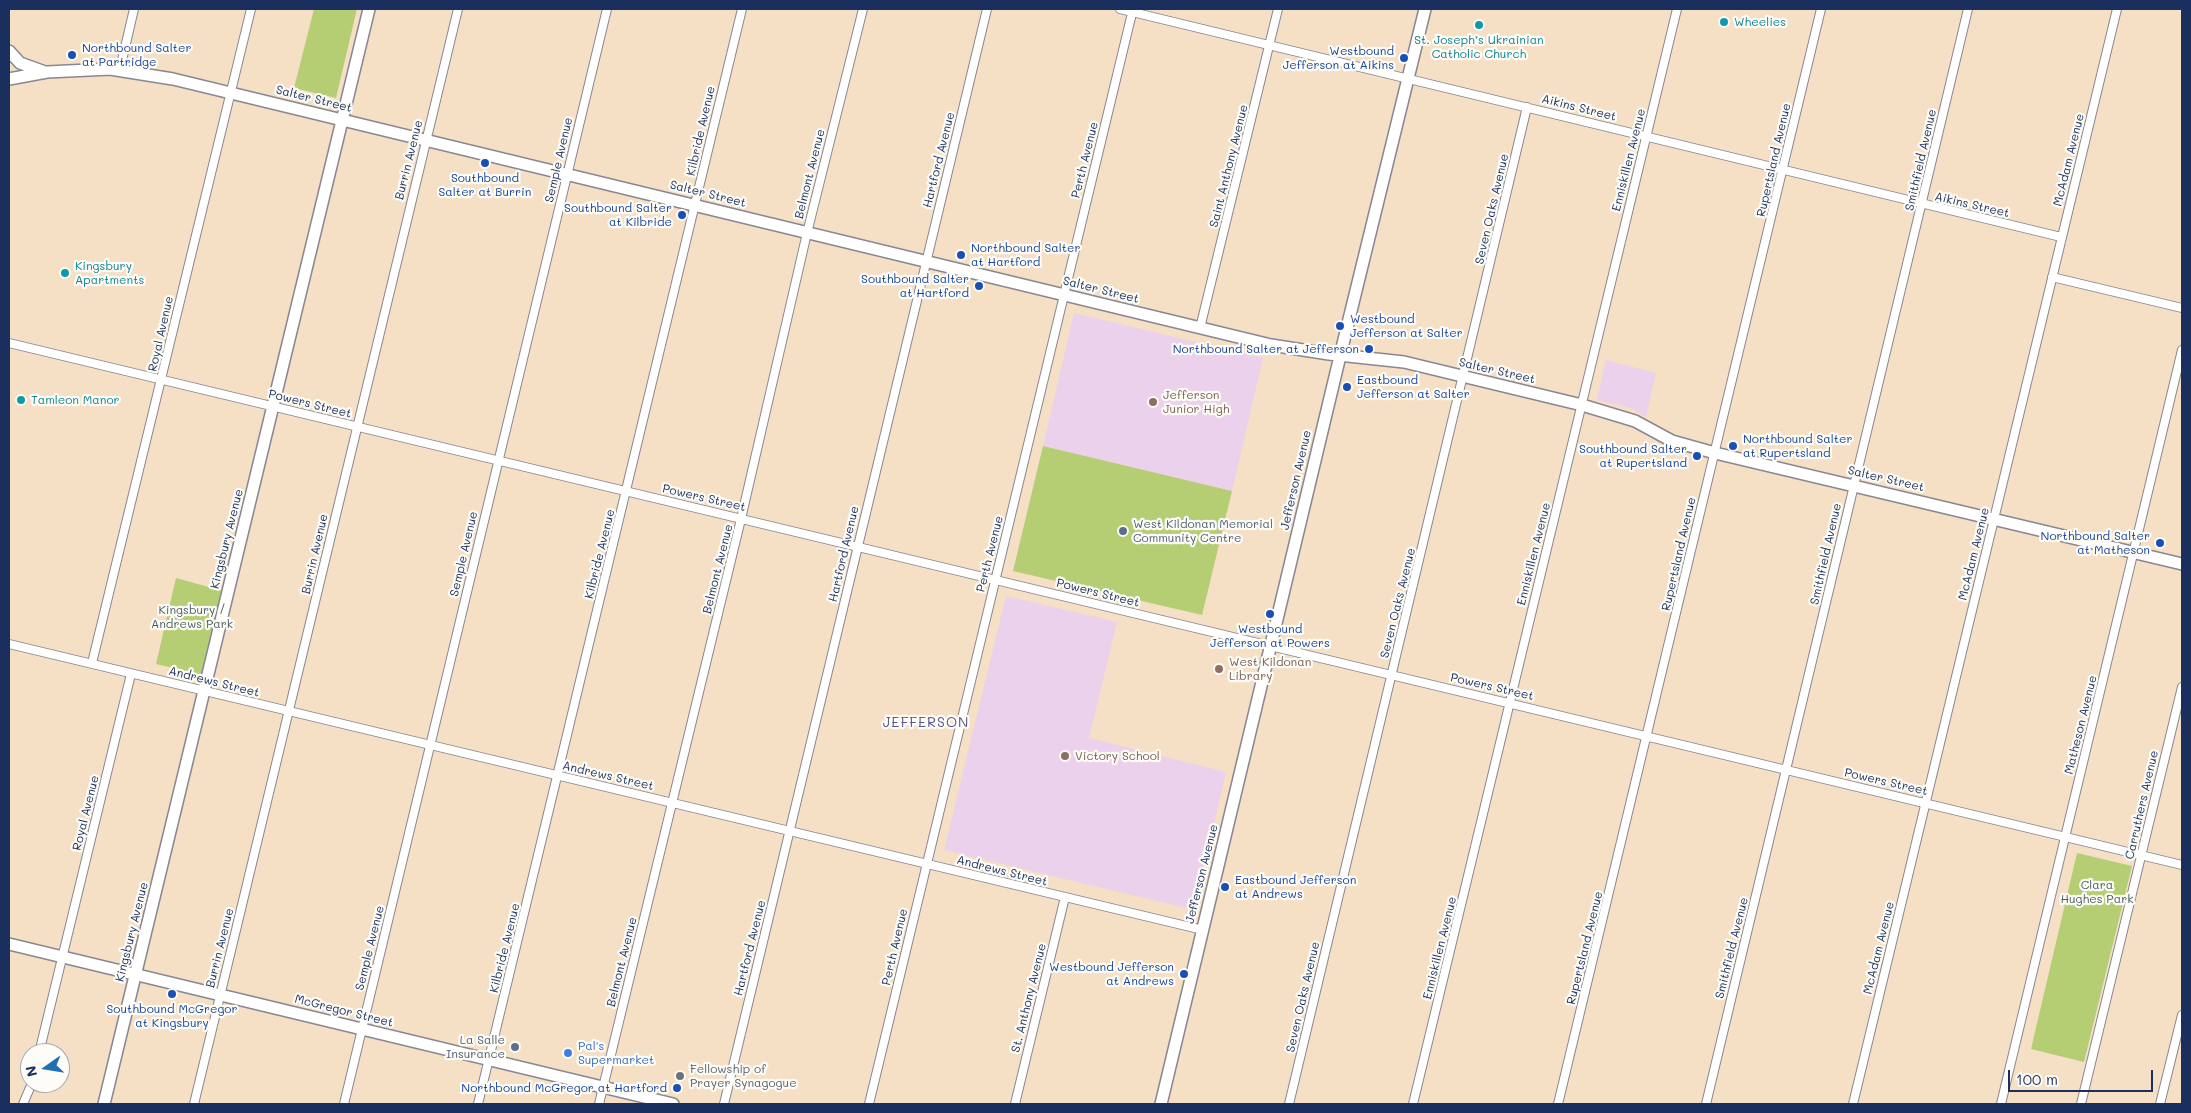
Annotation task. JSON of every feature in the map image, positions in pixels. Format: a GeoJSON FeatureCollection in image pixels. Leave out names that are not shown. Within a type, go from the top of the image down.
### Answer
{"type":"FeatureCollection","features":[{"type":"Feature","properties":{"kind":"main road","name":"Kingsbury Avenue"},"geometry":{"type":"LineString","coordinates":[[104,1104],[369,9]]}},
{"type":"Feature","properties":{"kind":"main road","name":"Jefferson Avenue"},"geometry":{"type":"LineString","coordinates":[[1161,1104],[1425,9]]}},
{"type":"Feature","properties":{"kind":"main road"},"geometry":{"type":"LineString","coordinates":[[9,52],[20,63],[47,72]]}},
{"type":"Feature","properties":{"kind":"main road","name":"Salter Street"},"geometry":{"type":"LineString","coordinates":[[9,79],[47,72],[120,69],[173,79],[1271,345],[1340,356],[1404,362],[1621,416],[1672,441],[1715,453],[2182,564]]}},
{"type":"Feature","properties":{"kind":"main road","name":"McGregor Street"},"geometry":{"type":"LineString","coordinates":[[9,944],[673,1104]]}},
{"type":"Feature","properties":{"kind":"street"},"geometry":{"type":"LineString","coordinates":[[120,69],[134,9]]}},
{"type":"Feature","properties":{"kind":"street","name":"Royal Avenue"},"geometry":{"type":"LineString","coordinates":[[92,663],[251,9]]}},
{"type":"Feature","properties":{"kind":"street","name":"Burrin Avenue"},"geometry":{"type":"LineString","coordinates":[[194,1104],[458,9]]}},
{"type":"Feature","properties":{"kind":"street","name":"Semple Avenue"},"geometry":{"type":"LineString","coordinates":[[344,1104],[607,9]]}},
{"type":"Feature","properties":{"kind":"street","name":"Kilbride Avenue"},"geometry":{"type":"LineString","coordinates":[[478,1104],[742,9]]}},
{"type":"Feature","properties":{"kind":"street","name":"Belmont Avenue"},"geometry":{"type":"LineString","coordinates":[[599,1104],[741,519],[807,232],[863,9]]}},
{"type":"Feature","properties":{"kind":"street","name":"Hartford Avenue"},"geometry":{"type":"LineString","coordinates":[[724,1104],[987,9]]}},
{"type":"Feature","properties":{"kind":"street","name":"Aikins Street"},"geometry":{"type":"LineString","coordinates":[[1120,9],[1133,10],[1408,79],[2062,237]]}},
{"type":"Feature","properties":{"kind":"street","name":"Saint Anthony Avenue"},"geometry":{"type":"LineString","coordinates":[[1200,328],[1278,9]]}},
{"type":"Feature","properties":{"kind":"street","name":"Enniskillen Avenue"},"geometry":{"type":"LineString","coordinates":[[1413,1104],[1677,9]]}},
{"type":"Feature","properties":{"kind":"street","name":"Rupertsland Avenue"},"geometry":{"type":"LineString","coordinates":[[1558,1104],[1822,9]]}},
{"type":"Feature","properties":{"kind":"street","name":"Smithfield Avenue"},"geometry":{"type":"LineString","coordinates":[[1706,1104],[1968,9]]}},
{"type":"Feature","properties":{"kind":"street","name":"McAdam Avenue"},"geometry":{"type":"LineString","coordinates":[[1853,1104],[2116,9]]}},
{"type":"Feature","properties":{"kind":"street","name":"Perth Avenue"},"geometry":{"type":"LineString","coordinates":[[869,1104],[1133,10]]}},
{"type":"Feature","properties":{"kind":"street","name":"Seven Oaks Avenue"},"geometry":{"type":"LineString","coordinates":[[1289,1104],[1527,107]]}},
{"type":"Feature","properties":{"kind":"street"},"geometry":{"type":"LineString","coordinates":[[2052,277],[2182,308]]}},
{"type":"Feature","properties":{"kind":"street","name":"Powers Street"},"geometry":{"type":"LineString","coordinates":[[9,343],[2182,864]]}},
{"type":"Feature","properties":{"kind":"street","name":"Matheson Avenue"},"geometry":{"type":"LineString","coordinates":[[2001,1104],[2182,350]]}},
{"type":"Feature","properties":{"kind":"street","name":"Andrews Street"},"geometry":{"type":"LineString","coordinates":[[9,644],[1203,930]]}},
{"type":"Feature","properties":{"kind":"street","name":"Royal Avenue"},"geometry":{"type":"LineString","coordinates":[[42,1043],[131,674]]}},
{"type":"Feature","properties":{"kind":"street","name":"Carruthers Avenue"},"geometry":{"type":"LineString","coordinates":[[2081,1104],[2182,687]]}},
{"type":"Feature","properties":{"kind":"street","name":"St. Anthony Avenue"},"geometry":{"type":"LineString","coordinates":[[1015,1104],[1065,897]]}},
{"type":"Feature","properties":{"kind":"street"},"geometry":{"type":"LineString","coordinates":[[2160,1104],[2182,1015]]}},
{"type":"Feature","properties":{"kind":"shaded area","name":"Jefferson Junior High"},"geometry":{"type":"Polygon","coordinates":[[[1074,313],[1263,358],[1232,491],[1043,446],[1074,313]]]}},
{"type":"Feature","properties":{"kind":"shaded area"},"geometry":{"type":"Polygon","coordinates":[[[1606,360],[1656,373],[1646,417],[1631,408],[1597,400],[1606,360]]]}},
{"type":"Feature","properties":{"kind":"shaded area","name":"Victory School"},"geometry":{"type":"Polygon","coordinates":[[[1006,596],[1117,622],[1089,738],[1226,772],[1194,910],[944,850],[1006,596]]]}},
{"type":"Feature","properties":{"kind":"green space"},"geometry":{"type":"Polygon","coordinates":[[[314,9],[357,9],[336,98],[294,88],[314,9]]]}},
{"type":"Feature","properties":{"kind":"green space","name":"West Kildonan Memorial Community Centre"},"geometry":{"type":"Polygon","coordinates":[[[1043,446],[1232,491],[1202,615],[1013,571],[1043,446]]]}},
{"type":"Feature","properties":{"kind":"green space","name":"Kingsbury / Andrews Park"},"geometry":{"type":"Polygon","coordinates":[[[176,578],[223,591],[203,675],[156,664],[176,578]]]}},
{"type":"Feature","properties":{"kind":"green space","name":"Clara Hughes Park"},"geometry":{"type":"Polygon","coordinates":[[[2077,853],[2132,866],[2084,1062],[2031,1049],[2077,853]]]}},
{"type":"Feature","properties":{"kind":"place","name":"Wheelies"},"geometry":{"type":"Point","coordinates":[1724,22]}},
{"type":"Feature","properties":{"kind":"place","name":"St. Joseph’s Ukrainian Catholic Church"},"geometry":{"type":"Point","coordinates":[1479,25]}},
{"type":"Feature","properties":{"kind":"place","name":"Northbound Salter at Partridge"},"geometry":{"type":"Point","coordinates":[72,55]}},
{"type":"Feature","properties":{"kind":"place","name":"Westbound Jefferson at Aikins"},"geometry":{"type":"Point","coordinates":[1404,58]}},
{"type":"Feature","properties":{"kind":"place","name":"Southbound Salter at Burrin"},"geometry":{"type":"Point","coordinates":[485,163]}},
{"type":"Feature","properties":{"kind":"place","name":"Southbound Salter at Kilbride"},"geometry":{"type":"Point","coordinates":[682,215]}},
{"type":"Feature","properties":{"kind":"place","name":"Northbound Salter at Hartford"},"geometry":{"type":"Point","coordinates":[961,255]}},
{"type":"Feature","properties":{"kind":"place","name":"Kingsbury Apartments"},"geometry":{"type":"Point","coordinates":[65,273]}},
{"type":"Feature","properties":{"kind":"place","name":"Southbound Salter at Hartford"},"geometry":{"type":"Point","coordinates":[979,286]}},
{"type":"Feature","properties":{"kind":"place","name":"Westbound Jefferson at Salter"},"geometry":{"type":"Point","coordinates":[1340,326]}},
{"type":"Feature","properties":{"kind":"place","name":"Northbound Salter at Jefferson"},"geometry":{"type":"Point","coordinates":[1369,349]}},
{"type":"Feature","properties":{"kind":"place","name":"Eastbound Jefferson at Salter"},"geometry":{"type":"Point","coordinates":[1347,387]}},
{"type":"Feature","properties":{"kind":"place","name":"Tamleon Manor"},"geometry":{"type":"Point","coordinates":[21,400]}},
{"type":"Feature","properties":{"kind":"place","name":"Jefferson Junior High"},"geometry":{"type":"Point","coordinates":[1153,402]}},
{"type":"Feature","properties":{"kind":"place","name":"Northbound Salter at Rupertsland"},"geometry":{"type":"Point","coordinates":[1733,446]}},
{"type":"Feature","properties":{"kind":"place","name":"Southbound Salter at Rupertsland"},"geometry":{"type":"Point","coordinates":[1697,456]}},
{"type":"Feature","properties":{"kind":"place","name":"West Kildonan Memorial Community Centre"},"geometry":{"type":"Point","coordinates":[1123,531]}},
{"type":"Feature","properties":{"kind":"place","name":"Northbound Salter at Matheson"},"geometry":{"type":"Point","coordinates":[2160,543]}},
{"type":"Feature","properties":{"kind":"place","name":"Westbound Jefferson at Powers"},"geometry":{"type":"Point","coordinates":[1270,614]}},
{"type":"Feature","properties":{"kind":"place","name":"West Kildonan Library"},"geometry":{"type":"Point","coordinates":[1219,669]}},
{"type":"Feature","properties":{"kind":"place","name":"Victory School"},"geometry":{"type":"Point","coordinates":[1065,756]}},
{"type":"Feature","properties":{"kind":"place","name":"Eastbound Jefferson at Andrews"},"geometry":{"type":"Point","coordinates":[1225,887]}},
{"type":"Feature","properties":{"kind":"place","name":"Westbound Jefferson at Andrews"},"geometry":{"type":"Point","coordinates":[1184,974]}},
{"type":"Feature","properties":{"kind":"place","name":"Southbound McGregor at Kingsbury"},"geometry":{"type":"Point","coordinates":[172,994]}},
{"type":"Feature","properties":{"kind":"place","name":"La Salle Insurance"},"geometry":{"type":"Point","coordinates":[515,1047]}},
{"type":"Feature","properties":{"kind":"place","name":"Pal's Supermarket"},"geometry":{"type":"Point","coordinates":[568,1053]}},
{"type":"Feature","properties":{"kind":"place","name":"Fellowship of Prayer Synagogue"},"geometry":{"type":"Point","coordinates":[680,1076]}},
{"type":"Feature","properties":{"kind":"place","name":"Northbound McGregor at Hartford"},"geometry":{"type":"Point","coordinates":[677,1088]}},
{"type":"Feature","properties":{"kind":"district","name":"JEFFERSON"},"geometry":{"type":"Point","coordinates":[926,723]}}]}
